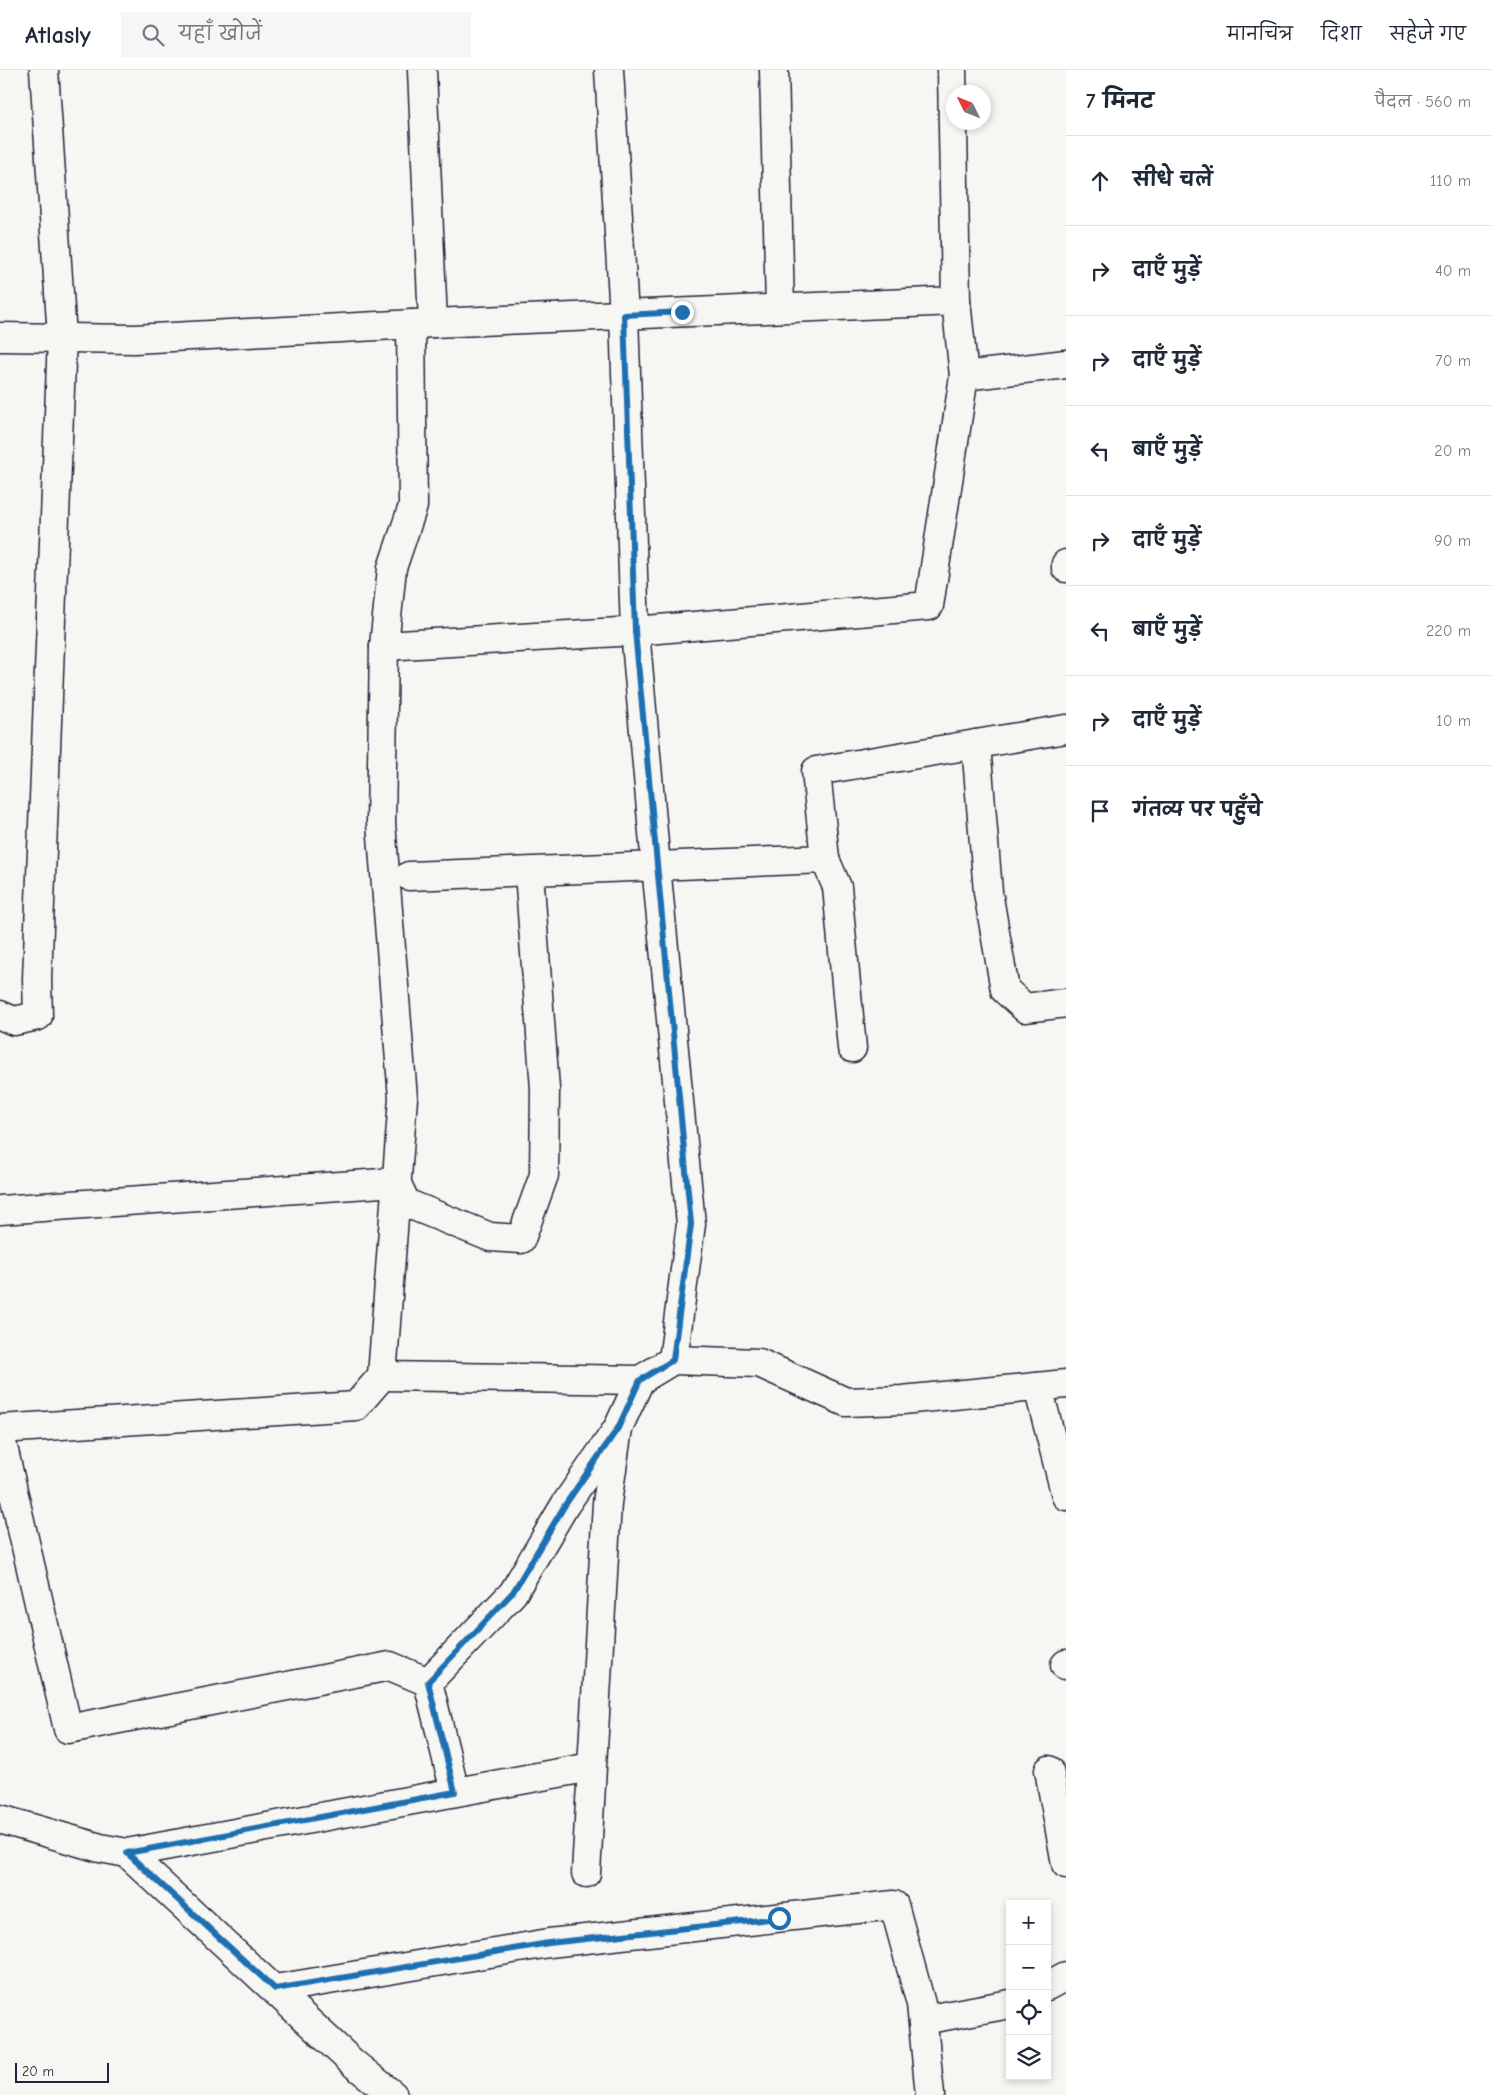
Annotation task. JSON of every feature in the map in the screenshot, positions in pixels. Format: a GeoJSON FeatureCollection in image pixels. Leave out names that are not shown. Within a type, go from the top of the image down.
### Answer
{"type":"FeatureCollection","features":[{"type":"Feature","properties":{"kind":"street"},"geometry":{"type":"LineString","coordinates":[[0,1015],[14,1021],[38,1016],[37,979],[62,338],[44,70]]}},
{"type":"Feature","properties":{"kind":"street"},"geometry":{"type":"LineString","coordinates":[[0,1429],[356,1406],[382,1376],[403,1098],[381,823],[384,646],[392,568],[413,506],[422,323],[422,70]]}},
{"type":"Feature","properties":{"kind":"street"},"geometry":{"type":"LineString","coordinates":[[609,70],[624,315],[635,631],[691,1224],[673,1360]]}},
{"type":"Feature","properties":{"kind":"street"},"geometry":{"type":"LineString","coordinates":[[774,70],[780,308]]}},
{"type":"Feature","properties":{"kind":"street"},"geometry":{"type":"LineString","coordinates":[[384,646],[635,631],[929,606],[964,376],[956,301],[952,70]]}},
{"type":"Feature","properties":{"kind":"street"},"geometry":{"type":"LineString","coordinates":[[0,336],[134,338],[422,323],[956,301]]}},
{"type":"Feature","properties":{"kind":"street"},"geometry":{"type":"LineString","coordinates":[[964,376],[1066,364]]}},
{"type":"Feature","properties":{"kind":"street"},"geometry":{"type":"LineString","coordinates":[[852,1048],[837,887],[825,859],[816,771],[1066,729]]}},
{"type":"Feature","properties":{"kind":"street"},"geometry":{"type":"LineString","coordinates":[[976,744],[988,892],[1005,990],[1024,1008],[1066,1003]]}},
{"type":"Feature","properties":{"kind":"street"},"geometry":{"type":"LineString","coordinates":[[409,876],[825,859]]}},
{"type":"Feature","properties":{"kind":"street"},"geometry":{"type":"LineString","coordinates":[[396,1182],[406,1203],[490,1237],[521,1239],[544,1175],[545,1089],[529,872]]}},
{"type":"Feature","properties":{"kind":"street"},"geometry":{"type":"LineString","coordinates":[[0,1210],[396,1182]]}},
{"type":"Feature","properties":{"kind":"street"},"geometry":{"type":"LineString","coordinates":[[382,1376],[640,1380],[673,1360],[760,1363],[846,1402],[902,1400],[1066,1384]]}},
{"type":"Feature","properties":{"kind":"street"},"geometry":{"type":"LineString","coordinates":[[428,1682],[513,1592],[565,1505],[618,1428],[640,1380]]}},
{"type":"Feature","properties":{"kind":"street"},"geometry":{"type":"LineString","coordinates":[[1038,1387],[1066,1496]]}},
{"type":"Feature","properties":{"kind":"street"},"geometry":{"type":"LineString","coordinates":[[586,1873],[607,1503],[618,1428]]}},
{"type":"Feature","properties":{"kind":"street"},"geometry":{"type":"LineString","coordinates":[[0,1434],[68,1729],[390,1666],[428,1682]]}},
{"type":"Feature","properties":{"kind":"street"},"geometry":{"type":"LineString","coordinates":[[428,1682],[455,1792]]}},
{"type":"Feature","properties":{"kind":"street"},"geometry":{"type":"LineString","coordinates":[[0,1819],[100,1848],[127,1853],[591,1767]]}},
{"type":"Feature","properties":{"kind":"street"},"geometry":{"type":"LineString","coordinates":[[1049,1770],[1066,1864]]}},
{"type":"Feature","properties":{"kind":"street"},"geometry":{"type":"LineString","coordinates":[[127,1853],[353,2063],[393,2095]]}},
{"type":"Feature","properties":{"kind":"street"},"geometry":{"type":"LineString","coordinates":[[275,1989],[549,1943],[894,1905],[921,2004],[930,2095]]}},
{"type":"Feature","properties":{"kind":"street"},"geometry":{"type":"LineString","coordinates":[[1051,1984],[1066,1976]]}},
{"type":"Feature","properties":{"kind":"street"},"geometry":{"type":"LineString","coordinates":[[923,2020],[1006,2005]]}},
{"type":"Feature","properties":{"kind":"route"},"geometry":{"type":"LineString","coordinates":[[682,312],[624,315],[635,631],[691,1224],[673,1360],[640,1380],[618,1428],[565,1505],[513,1592],[428,1682],[455,1792],[127,1853],[275,1989],[549,1943],[779,1918]]}}]}
